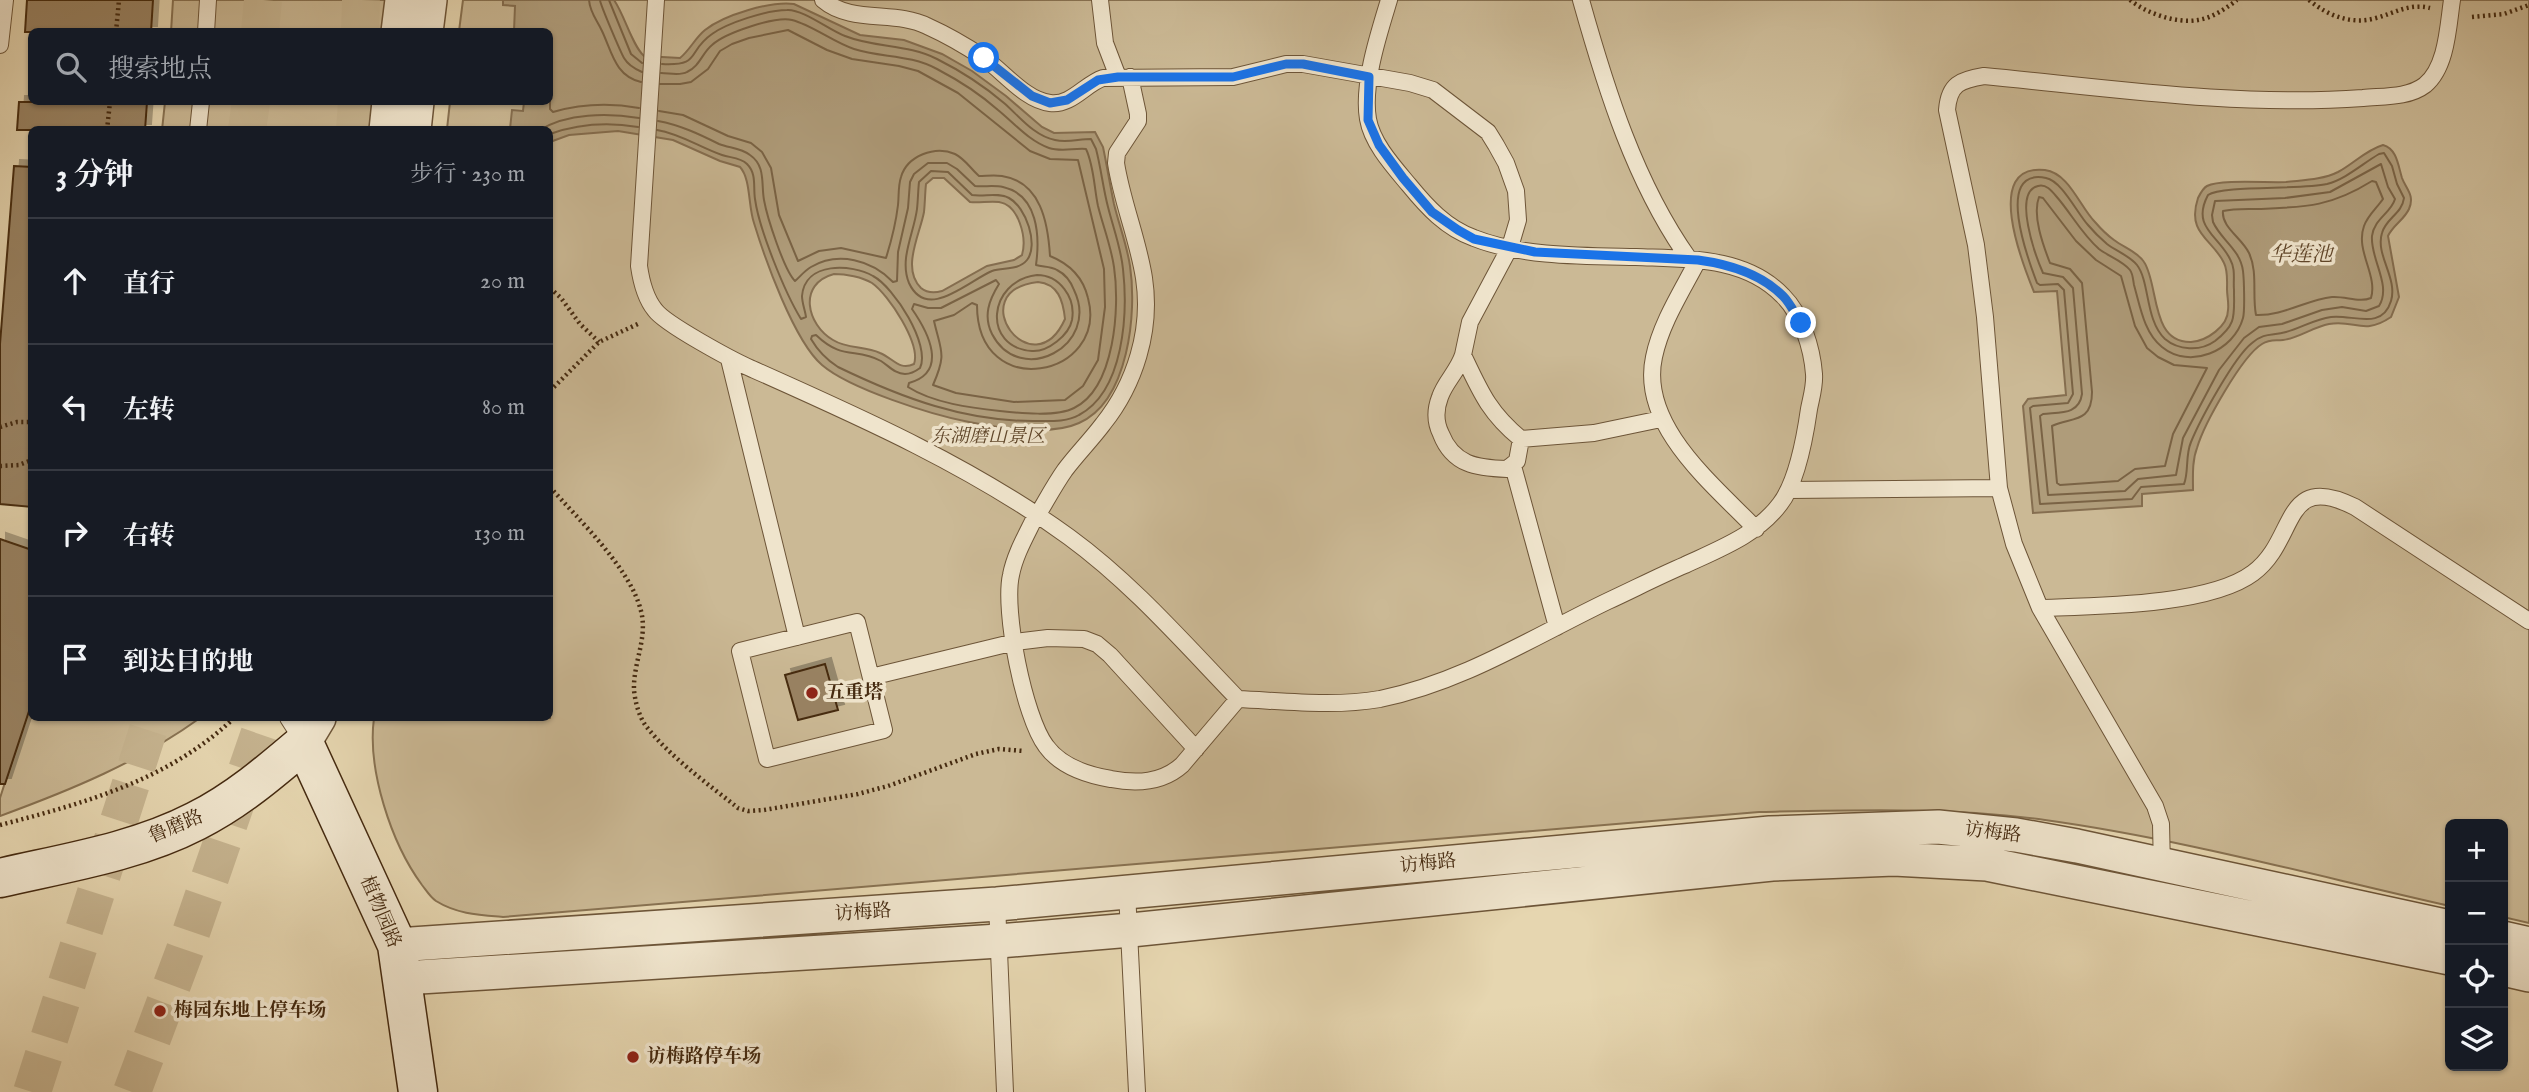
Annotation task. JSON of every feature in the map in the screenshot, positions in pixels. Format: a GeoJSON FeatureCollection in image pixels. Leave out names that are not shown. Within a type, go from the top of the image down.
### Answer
{"type":"FeatureCollection","features":[{"type":"Feature","properties":{"kind":"street"},"geometry":{"type":"LineString","coordinates":[[398,28],[402,0]]}},
{"type":"Feature","properties":{"kind":"street"},"geometry":{"type":"LineString","coordinates":[[426,28],[430,0]]}},
{"type":"Feature","properties":{"kind":"street"},"geometry":{"type":"LineString","coordinates":[[386,126],[389,105]]}},
{"type":"Feature","properties":{"kind":"street"},"geometry":{"type":"LineString","coordinates":[[414,126],[417,105]]}},
{"type":"Feature","properties":{"kind":"street","name":"鲁磨路"},"geometry":{"type":"LineString","coordinates":[[0,878],[115,850],[169,834],[197,821],[254,785],[305,724]]}},
{"type":"Feature","properties":{"kind":"street","name":"植物园路"},"geometry":{"type":"LineString","coordinates":[[305,724],[400,961],[418,1092]]}},
{"type":"Feature","properties":{"kind":"street","name":"访梅路"},"geometry":{"type":"LineString","coordinates":[[400,961],[999,941],[1131,930],[1771,848]]}},
{"type":"Feature","properties":{"kind":"street","name":"访梅路"},"geometry":{"type":"LineString","coordinates":[[400,961],[1127,892],[1771,848],[1987,864],[2160,882],[2445,926]]}},
{"type":"Feature","properties":{"kind":"street","name":"访梅路"},"geometry":{"type":"LineString","coordinates":[[2160,882],[2445,957]]}},
{"type":"Feature","properties":{"kind":"street"},"geometry":{"type":"LineString","coordinates":[[2508,939],[2529,944]]}},
{"type":"Feature","properties":{"kind":"street"},"geometry":{"type":"LineString","coordinates":[[2508,970],[2529,975]]}},
{"type":"Feature","properties":{"kind":"lane"},"geometry":{"type":"LineString","coordinates":[[0,45],[5,0]]}},
{"type":"Feature","properties":{"kind":"lane"},"geometry":{"type":"LineString","coordinates":[[206,28],[208,0]]}},
{"type":"Feature","properties":{"kind":"lane"},"geometry":{"type":"LineString","coordinates":[[672,0],[656,3],[639,266],[648,297],[657,314],[729,359],[879,425],[1037,516],[1070,538],[1150,607],[1238,699],[1351,702],[1410,692],[1455,677],[1756,529],[1780,505],[1789,490],[1808,420],[1814,376],[1801,323],[1784,297],[1751,274],[1724,264],[1693,260],[1535,252],[1474,239],[1432,212],[1379,145],[1368,120],[1369,77],[1389,0]]}},
{"type":"Feature","properties":{"kind":"lane"},"geometry":{"type":"LineString","coordinates":[[824,0],[838,9],[925,24],[984,58],[1040,101],[1059,103],[1098,80],[1124,77],[1233,77],[1286,64],[1303,64],[1410,83],[1433,90],[1488,132],[1506,163],[1516,191],[1518,220],[1510,247],[1470,322],[1463,355],[1441,393],[1437,408],[1438,429],[1452,454],[1471,465],[1502,469],[1513,466],[1520,454],[1521,439]]}},
{"type":"Feature","properties":{"kind":"lane"},"geometry":{"type":"LineString","coordinates":[[1100,0],[1105,43],[1124,77],[1138,121],[1120,148],[1116,163],[1144,279],[1144,335],[1132,375],[1116,405],[1065,471],[1037,516],[1011,574],[1009,609],[1025,695],[1035,728],[1046,747],[1064,763],[1098,776],[1118,780],[1152,781],[1173,774],[1238,699]]}},
{"type":"Feature","properties":{"kind":"lane"},"geometry":{"type":"LineString","coordinates":[[1581,0],[1600,68],[1620,122],[1670,232],[1693,260]]}},
{"type":"Feature","properties":{"kind":"lane"},"geometry":{"type":"LineString","coordinates":[[2160,882],[2161,824],[2155,806],[2040,608],[2014,544],[1999,488],[1985,317],[1976,245],[1947,110],[1948,95],[1953,88],[1971,78],[1984,76],[2207,97],[2287,100],[2399,95],[2424,85],[2434,75],[2441,59],[2451,7]]}},
{"type":"Feature","properties":{"kind":"lane"},"geometry":{"type":"LineString","coordinates":[[198,126],[201,105]]}},
{"type":"Feature","properties":{"kind":"lane"},"geometry":{"type":"LineString","coordinates":[[1693,260],[1653,359],[1654,391],[1661,419],[1681,449],[1756,529]]}},
{"type":"Feature","properties":{"kind":"lane"},"geometry":{"type":"LineString","coordinates":[[1463,355],[1498,419],[1521,439],[1594,433],[1661,419]]}},
{"type":"Feature","properties":{"kind":"lane"},"geometry":{"type":"LineString","coordinates":[[729,359],[797,637]]}},
{"type":"Feature","properties":{"kind":"lane"},"geometry":{"type":"LineString","coordinates":[[1453,376],[1475,381]]}},
{"type":"Feature","properties":{"kind":"lane"},"geometry":{"type":"LineString","coordinates":[[1513,466],[1557,626]]}},
{"type":"Feature","properties":{"kind":"lane"},"geometry":{"type":"LineString","coordinates":[[1789,490],[1999,488]]}},
{"type":"Feature","properties":{"kind":"lane"},"geometry":{"type":"LineString","coordinates":[[2040,608],[2120,605],[2203,593],[2239,582],[2254,572],[2273,552],[2302,502],[2312,496],[2325,495],[2355,508],[2529,621]]}},
{"type":"Feature","properties":{"kind":"lane"},"geometry":{"type":"LineString","coordinates":[[857,622],[871,677],[884,730],[767,759],[740,651],[857,622]]}},
{"type":"Feature","properties":{"kind":"lane"},"geometry":{"type":"LineString","coordinates":[[871,677],[1015,642],[1073,638],[1097,644],[1110,655],[1196,749]]}},
{"type":"Feature","properties":{"kind":"lane"},"geometry":{"type":"LineString","coordinates":[[1127,892],[1137,1092]]}},
{"type":"Feature","properties":{"kind":"lane"},"geometry":{"type":"LineString","coordinates":[[997,904],[1005,1092]]}},
{"type":"Feature","properties":{"kind":"path"},"geometry":{"type":"LineString","coordinates":[[116,28],[119,0]]}},
{"type":"Feature","properties":{"kind":"path"},"geometry":{"type":"LineString","coordinates":[[2130,0],[2159,15],[2197,21],[2215,15],[2237,0]]}},
{"type":"Feature","properties":{"kind":"path"},"geometry":{"type":"LineString","coordinates":[[2309,0],[2329,13],[2356,21],[2377,18],[2406,7],[2451,7],[2491,16],[2529,5]]}},
{"type":"Feature","properties":{"kind":"path"},"geometry":{"type":"LineString","coordinates":[[107,126],[110,105]]}},
{"type":"Feature","properties":{"kind":"path"},"geometry":{"type":"LineString","coordinates":[[553,291],[580,324],[599,342]]}},
{"type":"Feature","properties":{"kind":"path"},"geometry":{"type":"LineString","coordinates":[[553,388],[599,342],[657,314]]}},
{"type":"Feature","properties":{"kind":"path"},"geometry":{"type":"LineString","coordinates":[[0,427],[28,422]]}},
{"type":"Feature","properties":{"kind":"path"},"geometry":{"type":"LineString","coordinates":[[0,466],[28,462]]}},
{"type":"Feature","properties":{"kind":"path"},"geometry":{"type":"LineString","coordinates":[[0,825],[113,793],[139,782],[204,743],[230,721]]}},
{"type":"Feature","properties":{"kind":"green space"},"geometry":{"type":"Polygon","coordinates":[[[173,0],[388,0],[385,28],[171,28],[173,0]]]}},
{"type":"Feature","properties":{"kind":"green space","name":"东湖磨山景区"},"geometry":{"type":"Polygon","coordinates":[[[463,0],[2529,0],[2529,923],[2508,918],[2508,819],[2445,819],[2445,905],[2198,848],[2096,828],[2010,816],[1902,810],[1759,812],[503,917],[452,909],[434,899],[422,885],[391,827],[374,760],[374,721],[553,721],[553,126],[447,126],[450,105],[553,105],[553,28],[459,28],[463,0]]]}},
{"type":"Feature","properties":{"kind":"green space"},"geometry":{"type":"Polygon","coordinates":[[[165,105],[377,105],[374,126],[162,126],[165,105]]]}},
{"type":"Feature","properties":{"kind":"green space"},"geometry":{"type":"Polygon","coordinates":[[[28,711],[28,721],[196,721],[104,774],[0,816],[0,798],[28,711]]]}},
{"type":"Feature","properties":{"kind":"water"},"geometry":{"type":"Polygon","coordinates":[[[503,0],[614,0],[644,56],[680,58],[713,24],[760,7],[794,4],[860,35],[904,40],[942,54],[972,71],[1042,127],[1054,133],[1095,132],[1103,147],[1114,204],[1129,258],[1132,285],[1126,354],[1109,396],[1096,412],[1079,423],[1054,429],[1025,430],[934,414],[871,392],[835,374],[811,353],[791,319],[765,257],[752,216],[746,178],[740,167],[673,140],[618,131],[569,135],[553,141],[553,126],[510,126],[512,110],[523,111],[524,105],[553,105],[553,28],[514,28],[515,6],[503,5],[503,0]],[[933,178],[926,184],[924,212],[912,261],[915,280],[921,288],[931,292],[942,291],[987,266],[1014,260],[1022,255],[1023,248],[1020,223],[1012,209],[999,202],[970,202],[944,178],[933,178]],[[834,274],[822,279],[811,295],[812,315],[824,333],[838,343],[874,351],[900,365],[914,364],[915,355],[908,333],[895,309],[879,289],[859,278],[834,274]],[[1038,282],[1015,289],[1005,302],[1004,316],[1010,330],[1022,341],[1036,344],[1051,338],[1065,319],[1058,294],[1045,283],[1038,282]]]}},
{"type":"Feature","properties":{"kind":"water","name":"华莲池"},"geometry":{"type":"Polygon","coordinates":[[[2383,145],[2394,154],[2411,200],[2407,213],[2388,236],[2399,297],[2391,317],[2381,323],[2366,326],[2329,324],[2289,339],[2262,344],[2244,362],[2215,408],[2201,437],[2194,458],[2193,490],[2142,494],[2142,506],[2033,513],[2023,406],[2028,399],[2066,395],[2057,291],[2034,292],[2022,261],[2012,218],[2011,198],[2015,182],[2026,172],[2045,170],[2061,177],[2102,229],[2141,258],[2149,272],[2162,323],[2168,333],[2178,340],[2191,342],[2216,332],[2227,316],[2228,307],[2225,266],[2202,235],[2195,220],[2198,198],[2204,188],[2223,183],[2286,182],[2326,177],[2383,145]]]}},
{"type":"Feature","properties":{"kind":"building"},"geometry":{"type":"Polygon","coordinates":[[[27,0],[153,0],[151,28],[28,28],[28,32],[25,32],[27,0]]]}},
{"type":"Feature","properties":{"kind":"building"},"geometry":{"type":"Polygon","coordinates":[[[19,102],[28,102],[28,105],[147,105],[145,126],[28,126],[28,130],[17,130],[19,102]]]}},
{"type":"Feature","properties":{"kind":"building"},"geometry":{"type":"Polygon","coordinates":[[[14,166],[28,167],[28,507],[0,504],[0,344],[14,166]]]}},
{"type":"Feature","properties":{"kind":"building"},"geometry":{"type":"Polygon","coordinates":[[[0,539],[28,549],[28,714],[5,784],[0,784],[0,539]]]}},
{"type":"Feature","properties":{"kind":"building","name":"五重塔"},"geometry":{"type":"Polygon","coordinates":[[[825,664],[838,710],[798,720],[785,675],[825,664]]]}},
{"type":"Feature","properties":{"kind":"tunnel"},"geometry":{"type":"LineString","coordinates":[[260,28],[263,0]]}},
{"type":"Feature","properties":{"kind":"tunnel"},"geometry":{"type":"LineString","coordinates":[[360,28],[361,0]]}},
{"type":"Feature","properties":{"kind":"tunnel"},"geometry":{"type":"LineString","coordinates":[[248,126],[251,105]]}},
{"type":"Feature","properties":{"kind":"tunnel"},"geometry":{"type":"LineString","coordinates":[[355,126],[357,105]]}},
{"type":"Feature","properties":{"kind":"tunnel"},"geometry":{"type":"LineString","coordinates":[[32,1092],[151,721]]}},
{"type":"Feature","properties":{"kind":"tunnel"},"geometry":{"type":"LineString","coordinates":[[132,1092],[185,950],[264,721]]}},
{"type":"Feature","properties":{"kind":"place","name":"五重塔"},"geometry":{"type":"Point","coordinates":[812,693]}},
{"type":"Feature","properties":{"kind":"place","name":"梅园东地上停车场"},"geometry":{"type":"Point","coordinates":[160,1011]}},
{"type":"Feature","properties":{"kind":"place","name":"访梅路停车场"},"geometry":{"type":"Point","coordinates":[633,1057]}},
{"type":"Feature","properties":{"kind":"route"},"geometry":{"type":"LineString","coordinates":[[984,58],[1032,96],[1050,103],[1067,100],[1103,78],[1233,77],[1286,64],[1303,64],[1369,77],[1368,120],[1390,162],[1432,212],[1474,239],[1535,252],[1698,260],[1724,264],[1751,274],[1770,285],[1784,297],[1801,323]]}}]}
